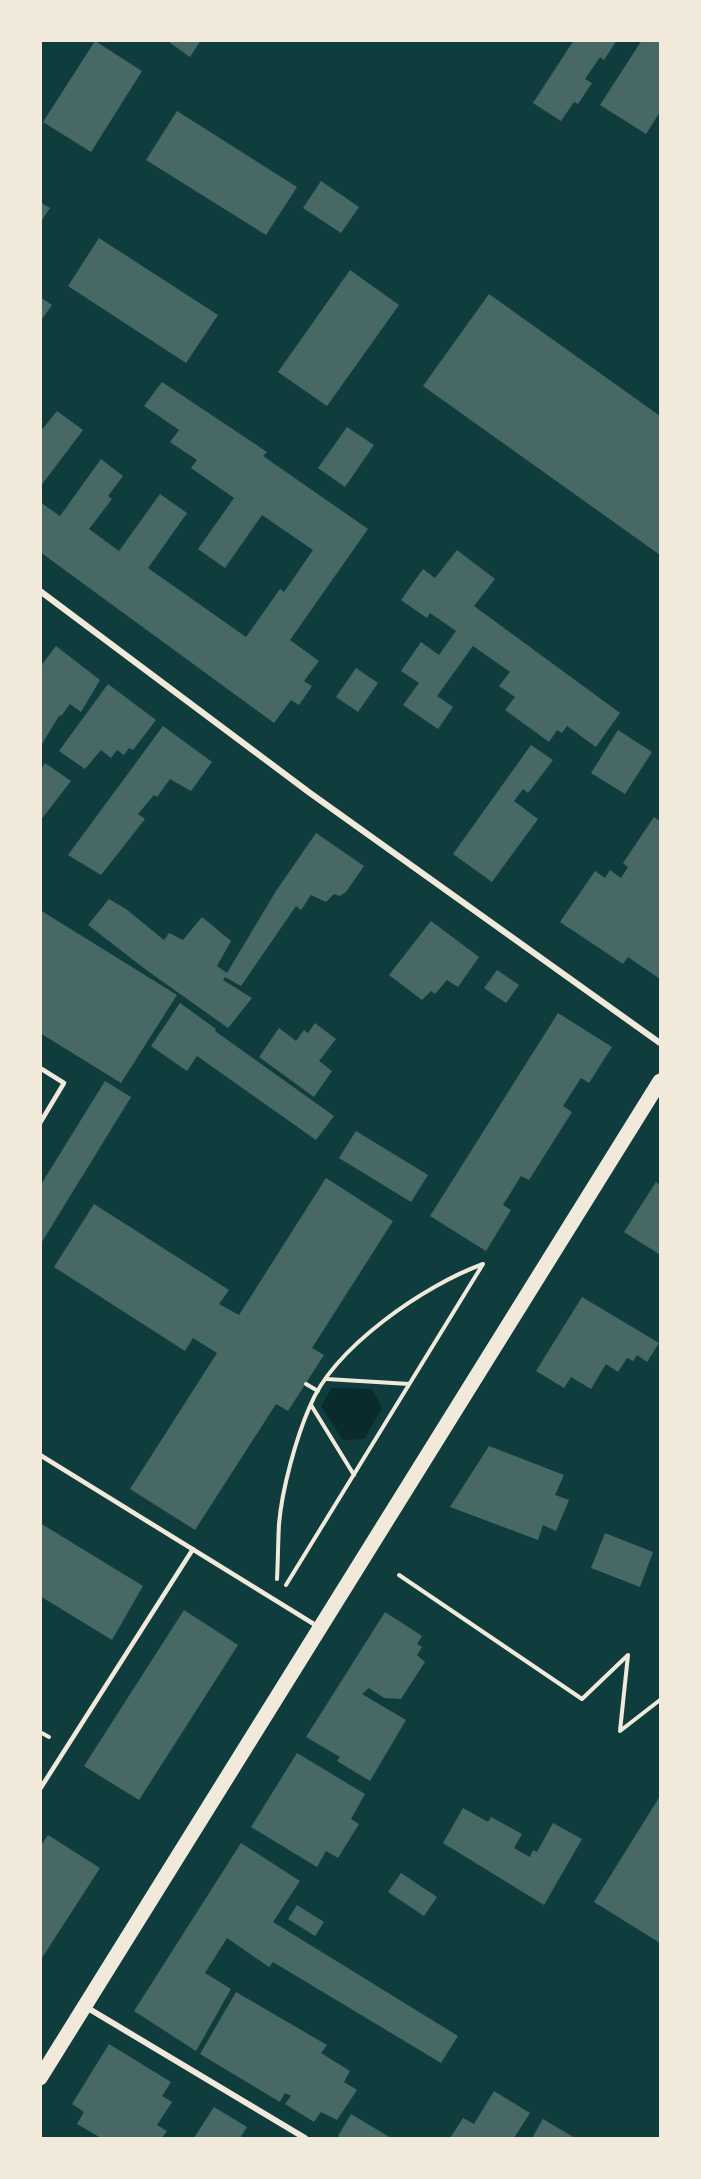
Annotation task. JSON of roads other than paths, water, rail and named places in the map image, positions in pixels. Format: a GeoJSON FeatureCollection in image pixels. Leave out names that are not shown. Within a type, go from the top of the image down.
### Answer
{"type":"FeatureCollection","features":[{"type":"Feature","properties":{"kind":"main road"},"geometry":{"type":"LineString","coordinates":[[40,2078],[660,1081]]}},
{"type":"Feature","properties":{"kind":"street"},"geometry":{"type":"LineString","coordinates":[[40,591],[310,793],[660,1043]]}},
{"type":"Feature","properties":{"kind":"street"},"geometry":{"type":"LineString","coordinates":[[86,2007],[305,2139]]}},
{"type":"Feature","properties":{"kind":"lane"},"geometry":{"type":"LineString","coordinates":[[40,1068],[64,1083],[40,1124]]}},
{"type":"Feature","properties":{"kind":"lane"},"geometry":{"type":"LineString","coordinates":[[40,1455],[320,1628]]}},
{"type":"Feature","properties":{"kind":"lane"},"geometry":{"type":"LineString","coordinates":[[40,1789],[193,1549]]}},
{"type":"Feature","properties":{"kind":"water"},"geometry":{"type":"Polygon","coordinates":[[[332,1388],[372,1389],[382,1408],[364,1439],[343,1440],[321,1406],[332,1388]]]}}]}
